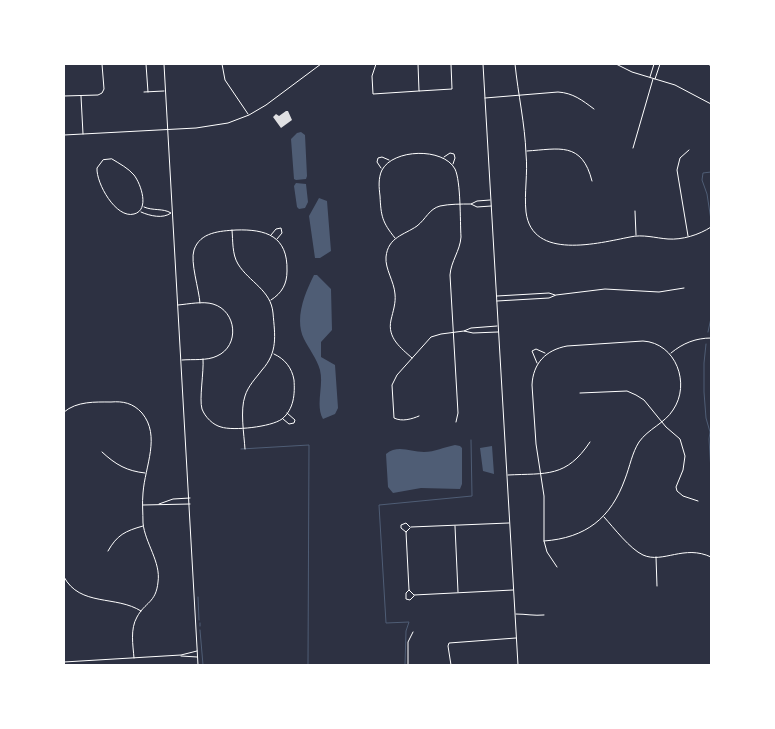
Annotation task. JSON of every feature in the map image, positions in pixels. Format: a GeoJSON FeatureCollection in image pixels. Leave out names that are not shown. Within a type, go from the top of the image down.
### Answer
{"type":"FeatureCollection","features":[{"type":"Feature","properties":{"kind":"street"},"geometry":{"type":"LineString","coordinates":[[64,96],[98,95],[102,93],[104,89],[102,64]]}},
{"type":"Feature","properties":{"kind":"street"},"geometry":{"type":"LineString","coordinates":[[146,64],[148,92]]}},
{"type":"Feature","properties":{"kind":"street"},"geometry":{"type":"LineString","coordinates":[[164,64],[198,665]]}},
{"type":"Feature","properties":{"kind":"street"},"geometry":{"type":"LineString","coordinates":[[222,64],[225,80],[249,115]]}},
{"type":"Feature","properties":{"kind":"street"},"geometry":{"type":"LineString","coordinates":[[64,135],[167,129],[215,125],[233,121],[249,115],[266,105],[321,64]]}},
{"type":"Feature","properties":{"kind":"street"},"geometry":{"type":"LineString","coordinates":[[376,64],[372,76],[373,94],[452,89],[451,64]]}},
{"type":"Feature","properties":{"kind":"street"},"geometry":{"type":"LineString","coordinates":[[418,64],[419,91]]}},
{"type":"Feature","properties":{"kind":"street"},"geometry":{"type":"LineString","coordinates":[[483,64],[518,665]]}},
{"type":"Feature","properties":{"kind":"street"},"geometry":{"type":"LineString","coordinates":[[515,64],[526,151],[526,214],[532,228],[539,236],[547,241],[561,245],[604,242],[636,236],[669,239],[689,236],[711,227]]}},
{"type":"Feature","properties":{"kind":"street"},"geometry":{"type":"LineString","coordinates":[[616,64],[632,72],[674,85],[711,104]]}},
{"type":"Feature","properties":{"kind":"street"},"geometry":{"type":"LineString","coordinates":[[650,77],[654,64]]}},
{"type":"Feature","properties":{"kind":"street"},"geometry":{"type":"LineString","coordinates":[[633,148],[660,64]]}},
{"type":"Feature","properties":{"kind":"street"},"geometry":{"type":"LineString","coordinates":[[144,92],[165,91]]}},
{"type":"Feature","properties":{"kind":"street"},"geometry":{"type":"LineString","coordinates":[[485,98],[558,92],[574,95],[594,109]]}},
{"type":"Feature","properties":{"kind":"street"},"geometry":{"type":"LineString","coordinates":[[81,96],[83,134]]}},
{"type":"Feature","properties":{"kind":"street"},"geometry":{"type":"LineString","coordinates":[[526,151],[556,148],[573,152],[586,163],[592,181]]}},
{"type":"Feature","properties":{"kind":"street"},"geometry":{"type":"LineString","coordinates":[[689,236],[677,170],[680,158],[690,150]]}},
{"type":"Feature","properties":{"kind":"street"},"geometry":{"type":"LineString","coordinates":[[443,157],[450,153],[454,154],[455,158],[452,165]]}},
{"type":"Feature","properties":{"kind":"street"},"geometry":{"type":"LineString","coordinates":[[395,238],[387,228],[382,217],[379,180],[382,170],[390,160],[401,156],[433,154],[443,157],[452,165],[457,177],[459,204],[460,244],[450,275],[458,413],[456,422]]}},
{"type":"Feature","properties":{"kind":"street"},"geometry":{"type":"LineString","coordinates":[[382,170],[378,158],[382,157],[390,160]]}},
{"type":"Feature","properties":{"kind":"street"},"geometry":{"type":"LineString","coordinates":[[140,212],[143,207],[142,192],[134,175],[129,169],[112,160],[103,160],[96,173],[100,185],[110,202],[130,215],[140,212],[149,216],[168,216],[171,213]]}},
{"type":"Feature","properties":{"kind":"street"},"geometry":{"type":"LineString","coordinates":[[471,204],[477,201],[490,200]]}},
{"type":"Feature","properties":{"kind":"street"},"geometry":{"type":"LineString","coordinates":[[412,358],[396,343],[390,329],[395,293],[387,265],[386,257],[389,246],[395,238],[416,227],[432,210],[440,206],[471,204],[478,207],[491,206]]}},
{"type":"Feature","properties":{"kind":"street"},"geometry":{"type":"LineString","coordinates":[[143,207],[155,211],[166,210],[171,213]]}},
{"type":"Feature","properties":{"kind":"street"},"geometry":{"type":"LineString","coordinates":[[635,211],[636,236]]}},
{"type":"Feature","properties":{"kind":"street"},"geometry":{"type":"LineString","coordinates":[[271,235],[276,229],[281,228],[282,233],[277,240]]}},
{"type":"Feature","properties":{"kind":"street"},"geometry":{"type":"LineString","coordinates":[[200,303],[198,282],[192,261],[195,247],[202,238],[209,234],[232,230],[258,230],[271,235],[277,240],[286,257],[287,275],[283,290],[271,300]]}},
{"type":"Feature","properties":{"kind":"street"},"geometry":{"type":"LineString","coordinates":[[232,230],[234,253],[238,264],[271,300],[275,342],[273,354],[268,364],[250,386],[246,394],[243,406],[245,449]]}},
{"type":"Feature","properties":{"kind":"street"},"geometry":{"type":"LineString","coordinates":[[496,302],[549,298],[556,295],[605,289],[659,292],[684,288]]}},
{"type":"Feature","properties":{"kind":"street"},"geometry":{"type":"LineString","coordinates":[[496,296],[549,293],[556,295]]}},
{"type":"Feature","properties":{"kind":"street"},"geometry":{"type":"LineString","coordinates":[[535,294],[536,299]]}},
{"type":"Feature","properties":{"kind":"street"},"geometry":{"type":"LineString","coordinates":[[177,305],[212,304],[220,307],[228,315],[233,326],[232,338],[225,351],[217,356],[203,359],[181,360]]}},
{"type":"Feature","properties":{"kind":"street"},"geometry":{"type":"LineString","coordinates":[[419,416],[412,419],[398,420],[394,418],[392,385],[397,375],[431,338],[471,328],[498,326]]}},
{"type":"Feature","properties":{"kind":"street"},"geometry":{"type":"LineString","coordinates":[[464,331],[473,333],[498,332]]}},
{"type":"Feature","properties":{"kind":"street"},"geometry":{"type":"LineString","coordinates":[[670,353],[691,341],[711,338]]}},
{"type":"Feature","properties":{"kind":"street"},"geometry":{"type":"LineString","coordinates":[[544,541],[573,536],[592,526],[604,516],[617,498],[639,442],[643,436],[662,421],[674,408],[680,393],[678,368],[670,353],[657,344],[643,341],[567,346],[546,354],[534,370],[532,385],[536,444],[544,503],[544,541],[547,552],[557,567]]}},
{"type":"Feature","properties":{"kind":"street"},"geometry":{"type":"LineString","coordinates":[[538,363],[532,351],[536,349],[546,354]]}},
{"type":"Feature","properties":{"kind":"street"},"geometry":{"type":"LineString","coordinates":[[203,359],[204,374],[201,401],[205,415],[209,420],[222,427],[244,427],[268,425],[282,418],[287,413],[294,396],[293,377],[286,362],[281,357],[273,354]]}},
{"type":"Feature","properties":{"kind":"street"},"geometry":{"type":"LineString","coordinates":[[580,393],[618,390],[632,393],[644,400],[666,427],[680,439],[684,451],[683,470],[678,482],[677,491],[684,496],[698,501]]}},
{"type":"Feature","properties":{"kind":"street"},"geometry":{"type":"LineString","coordinates":[[64,412],[74,405],[84,403],[122,401],[131,404],[139,410],[147,419],[151,428],[152,439],[142,505],[144,526],[159,579],[157,591],[152,601],[137,617],[134,627],[134,658]]}},
{"type":"Feature","properties":{"kind":"street"},"geometry":{"type":"LineString","coordinates":[[282,418],[289,424],[294,423],[295,420],[287,413]]}},
{"type":"Feature","properties":{"kind":"street"},"geometry":{"type":"LineString","coordinates":[[506,475],[558,471],[569,466],[590,442]]}},
{"type":"Feature","properties":{"kind":"street"},"geometry":{"type":"LineString","coordinates":[[102,452],[113,463],[131,471],[146,474]]}},
{"type":"Feature","properties":{"kind":"street"},"geometry":{"type":"LineString","coordinates":[[158,504],[190,498]]}},
{"type":"Feature","properties":{"kind":"street"},"geometry":{"type":"LineString","coordinates":[[142,505],[190,504]]}},
{"type":"Feature","properties":{"kind":"street"},"geometry":{"type":"LineString","coordinates":[[604,516],[645,556],[656,557],[699,552],[711,557]]}},
{"type":"Feature","properties":{"kind":"street"},"geometry":{"type":"LineString","coordinates":[[406,532],[401,528],[401,525],[406,524],[411,527],[509,523]]}},
{"type":"Feature","properties":{"kind":"street"},"geometry":{"type":"LineString","coordinates":[[455,525],[458,593]]}},
{"type":"Feature","properties":{"kind":"street"},"geometry":{"type":"LineString","coordinates":[[108,552],[115,540],[128,530],[144,526]]}},
{"type":"Feature","properties":{"kind":"street"},"geometry":{"type":"LineString","coordinates":[[411,527],[406,532],[409,590],[405,597],[410,600],[414,595]]}},
{"type":"Feature","properties":{"kind":"street"},"geometry":{"type":"LineString","coordinates":[[656,557],[657,586]]}},
{"type":"Feature","properties":{"kind":"street"},"geometry":{"type":"LineString","coordinates":[[64,577],[73,590],[81,595],[124,603],[142,611]]}},
{"type":"Feature","properties":{"kind":"street"},"geometry":{"type":"LineString","coordinates":[[409,590],[414,595],[513,590]]}},
{"type":"Feature","properties":{"kind":"street"},"geometry":{"type":"LineString","coordinates":[[514,614],[544,616]]}},
{"type":"Feature","properties":{"kind":"street"},"geometry":{"type":"LineString","coordinates":[[408,665],[408,642],[412,632]]}},
{"type":"Feature","properties":{"kind":"street"},"geometry":{"type":"LineString","coordinates":[[451,665],[449,643],[516,638]]}},
{"type":"Feature","properties":{"kind":"street"},"geometry":{"type":"LineString","coordinates":[[64,662],[180,655],[198,651]]}},
{"type":"Feature","properties":{"kind":"street"},"geometry":{"type":"LineString","coordinates":[[180,655],[198,657]]}},
{"type":"Feature","properties":{"kind":"water"},"geometry":{"type":"Polygon","coordinates":[[[301,132],[305,135],[307,176],[306,179],[296,180],[294,179],[291,139],[301,132]]]}},
{"type":"Feature","properties":{"kind":"water"},"geometry":{"type":"Polygon","coordinates":[[[296,183],[306,184],[308,202],[305,208],[299,209],[297,207],[294,186],[296,183]]]}},
{"type":"Feature","properties":{"kind":"water"},"geometry":{"type":"Polygon","coordinates":[[[319,198],[327,201],[331,251],[320,258],[315,258],[309,216],[319,198]]]}},
{"type":"Feature","properties":{"kind":"water"},"geometry":{"type":"Polygon","coordinates":[[[314,275],[317,275],[331,289],[332,330],[321,342],[321,357],[335,365],[338,408],[335,414],[323,419],[320,408],[320,370],[304,339],[300,323],[304,298],[314,275]]]}},
{"type":"Feature","properties":{"kind":"water"},"geometry":{"type":"Polygon","coordinates":[[[455,445],[462,448],[462,484],[460,489],[421,488],[393,493],[388,487],[386,454],[395,449],[428,452],[455,445]]]}},
{"type":"Feature","properties":{"kind":"water"},"geometry":{"type":"Polygon","coordinates":[[[492,446],[494,474],[483,471],[480,448],[492,446]]]}},
{"type":"Feature","properties":{"kind":"building"},"geometry":{"type":"Polygon","coordinates":[[[288,111],[292,120],[281,128],[273,117],[276,114],[279,116],[288,111]]]}},
{"type":"Feature","properties":{"kind":"waterway"},"geometry":{"type":"LineString","coordinates":[[711,172],[703,173],[702,180],[707,194],[711,220]]}},
{"type":"Feature","properties":{"kind":"waterway"},"geometry":{"type":"LineString","coordinates":[[708,332],[711,318]]}},
{"type":"Feature","properties":{"kind":"waterway"},"geometry":{"type":"LineString","coordinates":[[706,344],[704,392],[706,418],[710,432],[711,471]]}},
{"type":"Feature","properties":{"kind":"waterway"},"geometry":{"type":"LineString","coordinates":[[405,665],[406,631],[409,622],[386,623],[379,505],[472,496],[471,440]]}},
{"type":"Feature","properties":{"kind":"waterway"},"geometry":{"type":"LineString","coordinates":[[241,449],[309,445],[308,665]]}},
{"type":"Feature","properties":{"kind":"waterway"},"geometry":{"type":"LineString","coordinates":[[711,472],[711,496]]}},
{"type":"Feature","properties":{"kind":"waterway"},"geometry":{"type":"LineString","coordinates":[[198,597],[199,620]]}},
{"type":"Feature","properties":{"kind":"waterway"},"geometry":{"type":"LineString","coordinates":[[200,630],[203,665]]}}]}
